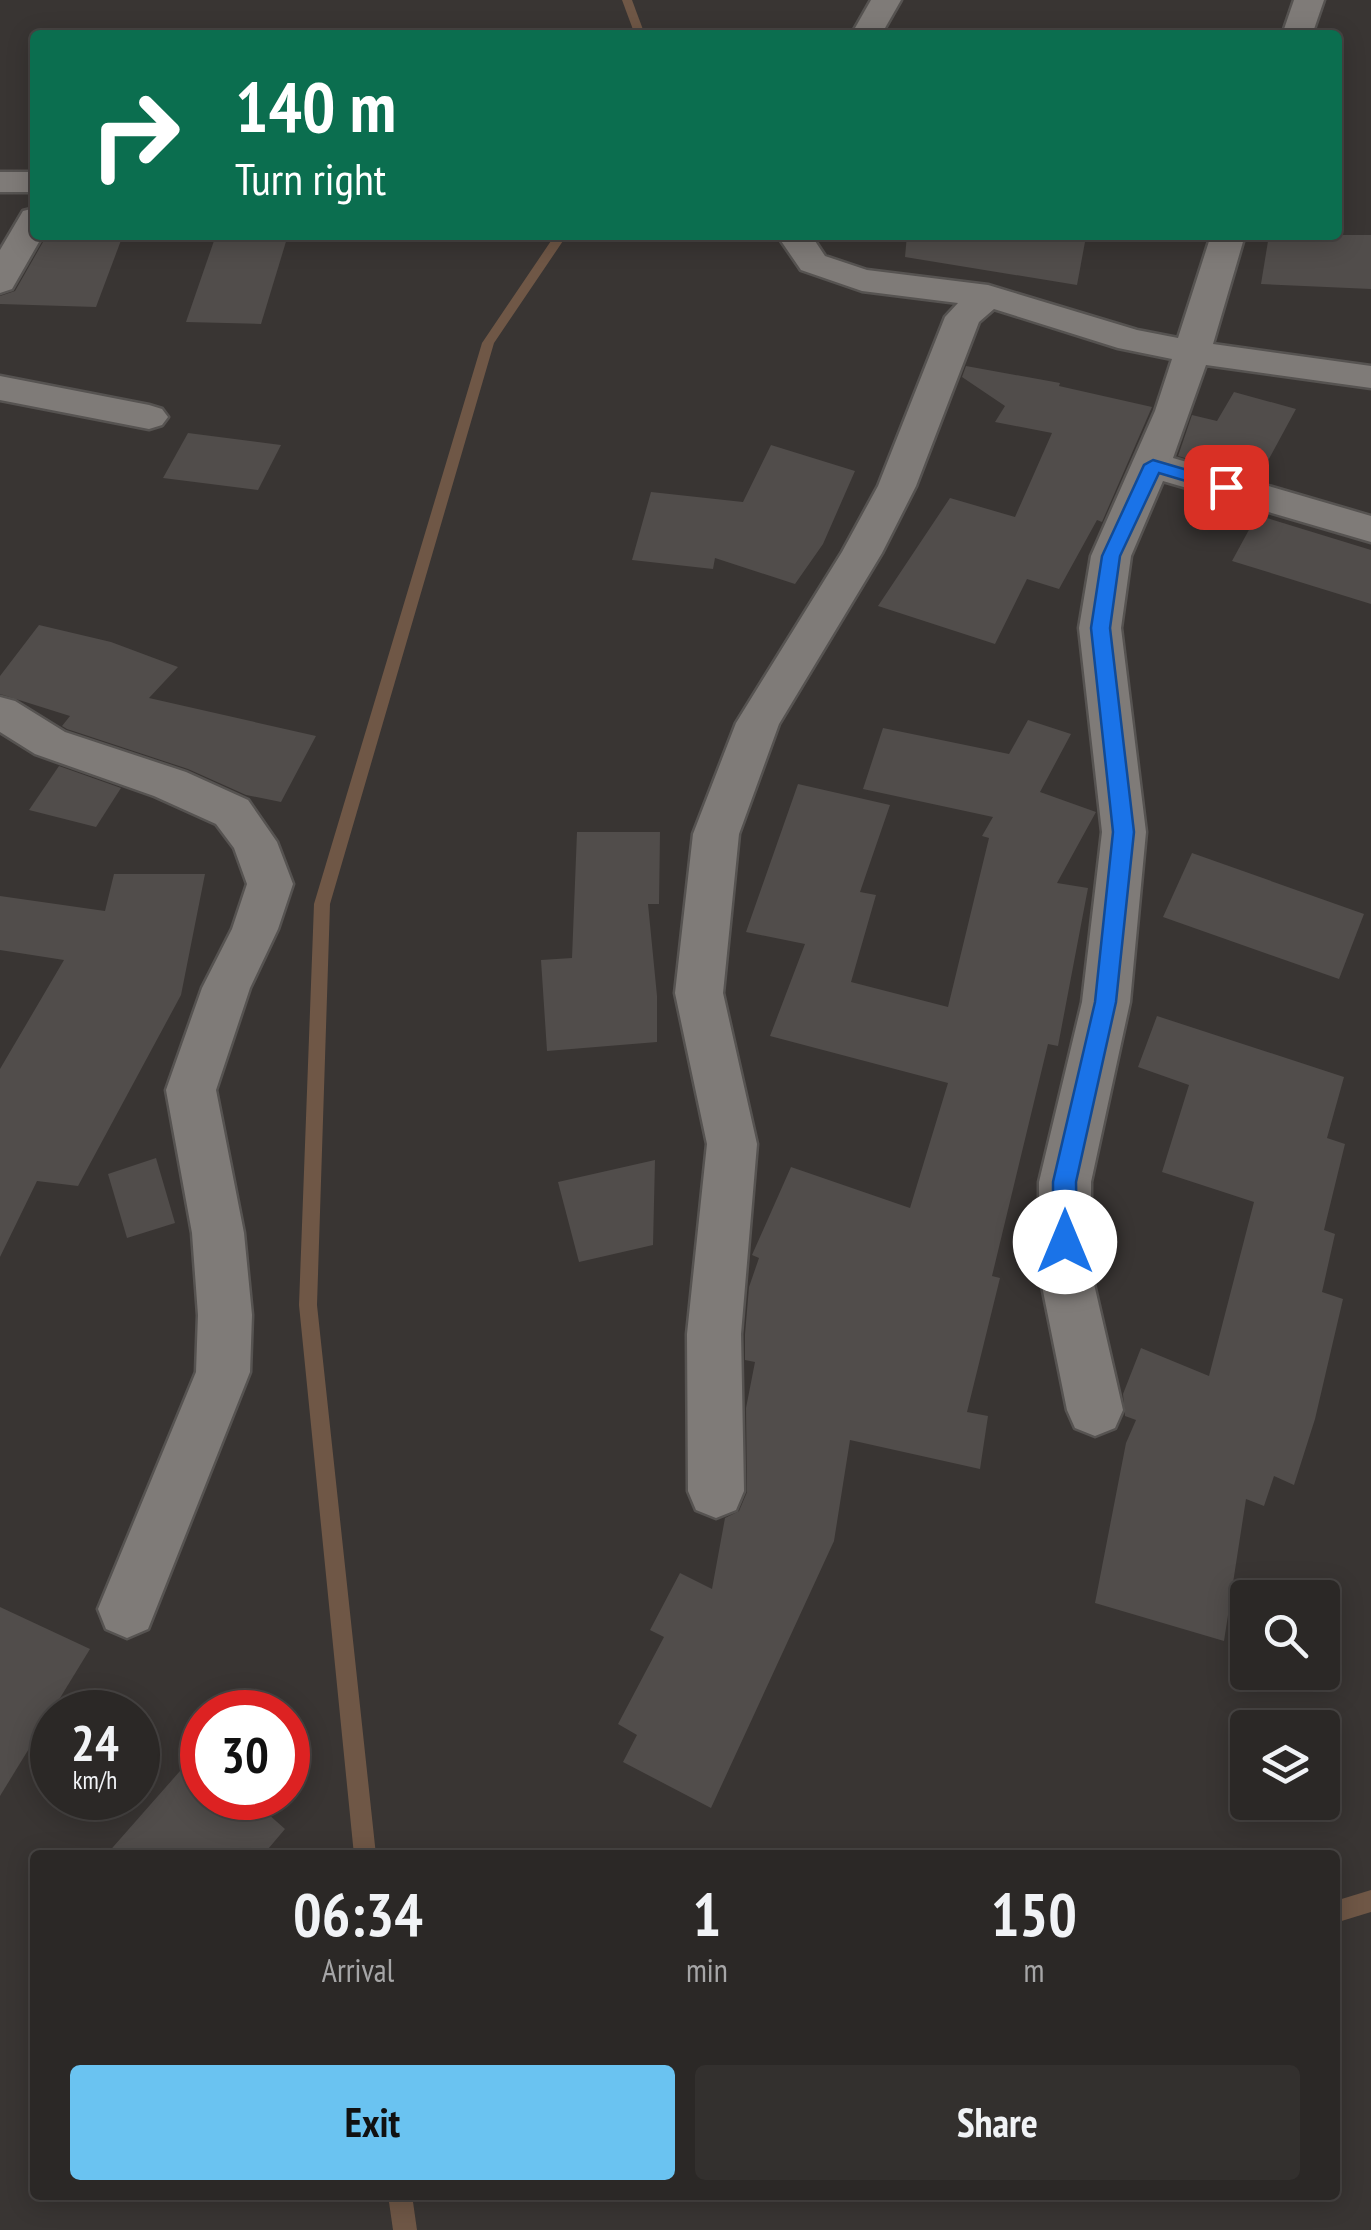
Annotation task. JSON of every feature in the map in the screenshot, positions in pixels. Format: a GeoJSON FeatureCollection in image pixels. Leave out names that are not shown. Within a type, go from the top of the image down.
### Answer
{"type":"FeatureCollection","features":[{"type":"Feature","properties":{"kind":"street"},"geometry":{"type":"LineString","coordinates":[[869,30],[886,0]]}},
{"type":"Feature","properties":{"kind":"street"},"geometry":{"type":"LineString","coordinates":[[1299,30],[1309,0]]}},
{"type":"Feature","properties":{"kind":"street"},"geometry":{"type":"LineString","coordinates":[[0,182],[30,182]]}},
{"type":"Feature","properties":{"kind":"street"},"geometry":{"type":"LineString","coordinates":[[0,282],[30,227]]}},
{"type":"Feature","properties":{"kind":"street"},"geometry":{"type":"LineString","coordinates":[[798,240],[813,262],[836,272],[988,296],[1131,340],[1192,352],[1371,377]]}},
{"type":"Feature","properties":{"kind":"street"},"geometry":{"type":"LineString","coordinates":[[1095,1410],[1065,1272],[1065,1182],[1106,1002],[1124,832],[1100,628],[1111,556],[1153,465],[1226,240]]}},
{"type":"Feature","properties":{"kind":"street"},"geometry":{"type":"LineString","coordinates":[[716,1491],[714,1334],[732,1144],[699,993],[716,834],[758,723],[897,486],[963,317],[988,296]]}},
{"type":"Feature","properties":{"kind":"street"},"geometry":{"type":"LineString","coordinates":[[0,388],[148,417]]}},
{"type":"Feature","properties":{"kind":"street"},"geometry":{"type":"LineString","coordinates":[[1153,465],[1371,529]]}},
{"type":"Feature","properties":{"kind":"street"},"geometry":{"type":"LineString","coordinates":[[0,712],[50,742],[170,784],[232,812],[254,842],[270,884],[255,929],[226,988],[191,1090],[218,1234],[225,1316],[222,1372],[127,1609]]}},
{"type":"Feature","properties":{"kind":"building"},"geometry":{"type":"Polygon","coordinates":[[[1342,235],[1371,235],[1371,289],[1261,284],[1268,240],[1342,240],[1342,235]]]}},
{"type":"Feature","properties":{"kind":"building"},"geometry":{"type":"Polygon","coordinates":[[[44,240],[121,240],[96,307],[0,304],[0,296],[15,291],[44,240]]]}},
{"type":"Feature","properties":{"kind":"building"},"geometry":{"type":"Polygon","coordinates":[[[214,240],[286,240],[261,324],[186,322],[214,240]]]}},
{"type":"Feature","properties":{"kind":"building"},"geometry":{"type":"Polygon","coordinates":[[[907,240],[1085,242],[1077,285],[905,257],[907,240]]]}},
{"type":"Feature","properties":{"kind":"building"},"geometry":{"type":"Polygon","coordinates":[[[966,366],[1060,383],[1059,386],[1152,407],[1102,522],[1097,520],[1059,589],[1027,579],[995,644],[878,606],[950,498],[1015,517],[1052,433],[995,422],[1005,406],[962,377],[966,366]]]}},
{"type":"Feature","properties":{"kind":"building"},"geometry":{"type":"Polygon","coordinates":[[[1234,392],[1296,409],[1258,479],[1178,456],[1192,415],[1217,421],[1234,392]]]}},
{"type":"Feature","properties":{"kind":"building"},"geometry":{"type":"Polygon","coordinates":[[[188,433],[281,445],[258,490],[163,478],[188,433]]]}},
{"type":"Feature","properties":{"kind":"building"},"geometry":{"type":"Polygon","coordinates":[[[771,445],[855,471],[823,544],[795,584],[715,558],[713,569],[632,560],[651,492],[743,502],[771,445]]]}},
{"type":"Feature","properties":{"kind":"building"},"geometry":{"type":"Polygon","coordinates":[[[1257,515],[1371,550],[1371,604],[1232,561],[1257,515]]]}},
{"type":"Feature","properties":{"kind":"building"},"geometry":{"type":"Polygon","coordinates":[[[39,625],[111,642],[178,667],[149,698],[316,736],[281,802],[246,795],[188,769],[67,729],[62,726],[70,716],[0,694],[0,676],[39,625]]]}},
{"type":"Feature","properties":{"kind":"building"},"geometry":{"type":"Polygon","coordinates":[[[1028,720],[1071,734],[1040,792],[1096,812],[1057,883],[1088,888],[1058,1046],[1048,1044],[992,1276],[1000,1278],[967,1412],[988,1416],[980,1469],[850,1440],[834,1541],[711,1808],[623,1762],[637,1735],[618,1724],[664,1637],[650,1630],[680,1573],[712,1589],[725,1518],[739,1511],[747,1492],[746,1408],[755,1362],[745,1360],[745,1334],[749,1287],[759,1258],[752,1255],[791,1167],[910,1208],[948,1083],[770,1036],[805,944],[746,932],[798,784],[890,805],[860,892],[876,895],[851,982],[948,1007],[989,838],[982,836],[993,817],[863,789],[883,728],[1009,754],[1028,720]]]}},
{"type":"Feature","properties":{"kind":"building"},"geometry":{"type":"Polygon","coordinates":[[[59,766],[121,788],[96,827],[29,810],[59,766]]]}},
{"type":"Feature","properties":{"kind":"building"},"geometry":{"type":"Polygon","coordinates":[[[577,832],[660,832],[659,904],[648,904],[657,1042],[547,1051],[541,960],[572,958],[577,832]]]}},
{"type":"Feature","properties":{"kind":"building"},"geometry":{"type":"Polygon","coordinates":[[[1192,853],[1364,914],[1339,979],[1163,917],[1192,853]]]}},
{"type":"Feature","properties":{"kind":"building"},"geometry":{"type":"Polygon","coordinates":[[[114,874],[205,874],[181,995],[78,1186],[37,1181],[0,1257],[0,1069],[64,960],[0,950],[0,896],[105,911],[114,874]]]}},
{"type":"Feature","properties":{"kind":"building"},"geometry":{"type":"Polygon","coordinates":[[[1157,1016],[1344,1077],[1327,1138],[1345,1144],[1324,1230],[1335,1234],[1322,1292],[1343,1299],[1315,1419],[1294,1485],[1274,1476],[1264,1506],[1246,1499],[1233,1580],[1230,1580],[1224,1641],[1095,1603],[1126,1443],[1136,1420],[1125,1416],[1123,1394],[1141,1348],[1209,1376],[1254,1202],[1162,1172],[1189,1085],[1138,1067],[1157,1016]]]}},
{"type":"Feature","properties":{"kind":"building"},"geometry":{"type":"Polygon","coordinates":[[[156,1158],[175,1223],[127,1238],[108,1174],[156,1158]]]}},
{"type":"Feature","properties":{"kind":"building"},"geometry":{"type":"Polygon","coordinates":[[[655,1160],[653,1245],[579,1262],[558,1182],[655,1160]]]}},
{"type":"Feature","properties":{"kind":"building"},"geometry":{"type":"Polygon","coordinates":[[[0,1607],[90,1649],[65,1690],[30,1690],[30,1747],[0,1796],[0,1607]]]}},
{"type":"Feature","properties":{"kind":"building"},"geometry":{"type":"Polygon","coordinates":[[[180,1771],[180,1820],[275,1820],[285,1829],[267,1850],[110,1850],[137,1820],[160,1820],[160,1794],[180,1771]]]}},
{"type":"Feature","properties":{"kind":"waterway"},"geometry":{"type":"LineString","coordinates":[[627,0],[638,30]]}},
{"type":"Feature","properties":{"kind":"waterway"},"geometry":{"type":"LineString","coordinates":[[364,1850],[308,1305],[322,904],[488,343],[558,240]]}},
{"type":"Feature","properties":{"kind":"waterway"},"geometry":{"type":"LineString","coordinates":[[1340,1910],[1371,1901]]}},
{"type":"Feature","properties":{"kind":"waterway"},"geometry":{"type":"LineString","coordinates":[[401,2200],[405,2230]]}},
{"type":"Feature","properties":{"kind":"route"},"geometry":{"type":"LineString","coordinates":[[1065,1242],[1065,1182],[1106,1002],[1124,832],[1100,628],[1111,556],[1153,465],[1226,487]]}}]}
